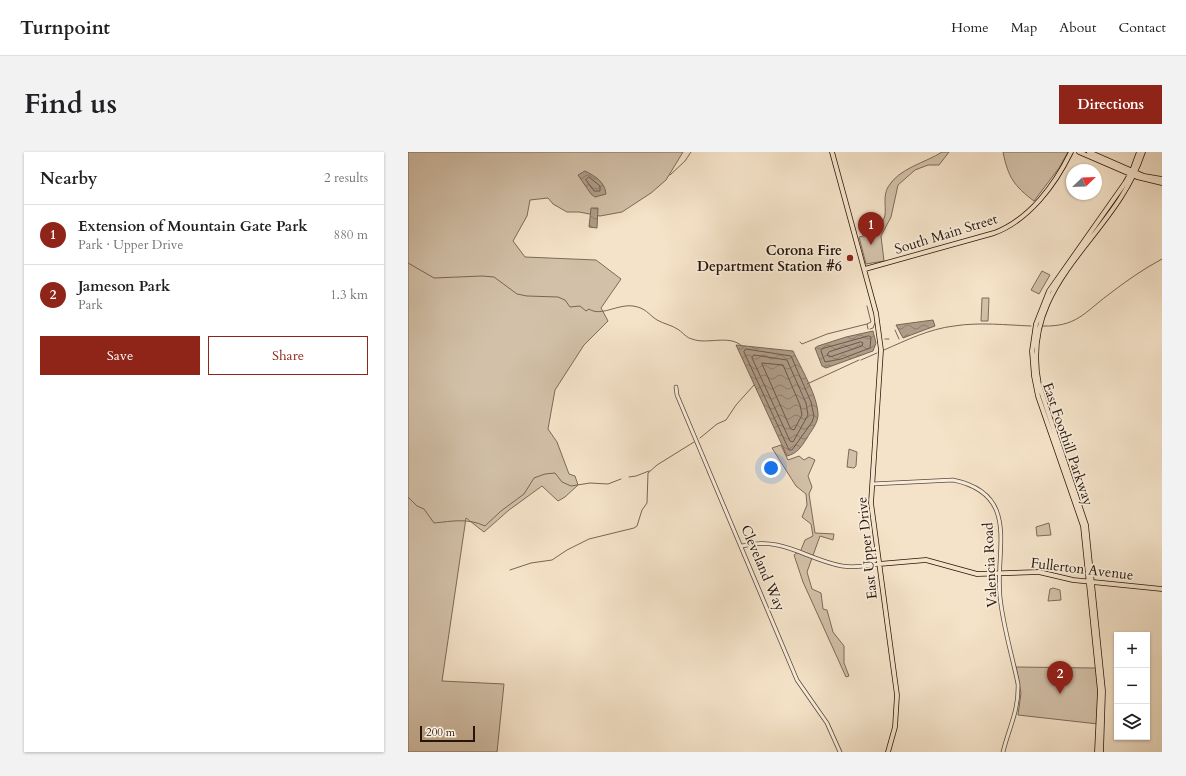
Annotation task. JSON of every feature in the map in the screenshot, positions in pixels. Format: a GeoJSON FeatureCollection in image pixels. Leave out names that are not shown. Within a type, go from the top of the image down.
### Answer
{"type":"FeatureCollection","features":[{"type":"Feature","properties":{"kind":"main road","name":"East Upper Drive"},"geometry":{"type":"LineString","coordinates":[[832,152],[877,317],[881,350],[871,503],[897,703],[896,727],[888,752]]}},
{"type":"Feature","properties":{"kind":"main road","name":"South Main Street"},"geometry":{"type":"LineString","coordinates":[[865,269],[966,241],[1010,225],[1021,218],[1035,205],[1057,175],[1071,152]]}},
{"type":"Feature","properties":{"kind":"main road"},"geometry":{"type":"LineString","coordinates":[[1079,152],[1133,173],[1162,178]]}},
{"type":"Feature","properties":{"kind":"main road"},"geometry":{"type":"LineString","coordinates":[[1089,152],[1102,157],[1144,180],[1162,183]]}},
{"type":"Feature","properties":{"kind":"main road"},"geometry":{"type":"LineString","coordinates":[[1133,173],[1139,152]]}},
{"type":"Feature","properties":{"kind":"main road"},"geometry":{"type":"LineString","coordinates":[[1133,173],[1144,152]]}},
{"type":"Feature","properties":{"kind":"main road"},"geometry":{"type":"LineString","coordinates":[[1093,158],[1100,160],[1102,157]]}},
{"type":"Feature","properties":{"kind":"main road","name":"East Foothill Parkway"},"geometry":{"type":"LineString","coordinates":[[1097,752],[1100,691],[1091,582],[1081,516],[1037,391],[1033,371],[1032,348],[1036,324],[1049,291],[1133,173]]}},
{"type":"Feature","properties":{"kind":"main road","name":"East Foothill Parkway"},"geometry":{"type":"LineString","coordinates":[[1100,752],[1103,691],[1084,515],[1042,395],[1035,361],[1038,328],[1046,305],[1057,284],[1123,194],[1133,173]]}},
{"type":"Feature","properties":{"kind":"main road"},"geometry":{"type":"LineString","coordinates":[[1092,236],[1103,219],[1103,216]]}},
{"type":"Feature","properties":{"kind":"main road","name":"Fullerton Avenue"},"geometry":{"type":"LineString","coordinates":[[879,564],[926,560],[973,573],[1000,574],[1039,572],[1091,582],[1162,589]]}},
{"type":"Feature","properties":{"kind":"street","name":"Cleveland Way"},"geometry":{"type":"LineString","coordinates":[[676,387],[677,395],[742,546],[797,680],[827,723],[840,752]]}},
{"type":"Feature","properties":{"kind":"street","name":"Valencia Road"},"geometry":{"type":"LineString","coordinates":[[872,484],[952,480],[962,482],[978,490],[991,501],[1001,522],[1002,538],[1000,599],[1018,684],[1019,697],[1015,718],[1003,752]]}},
{"type":"Feature","properties":{"kind":"street","name":"Fullerton Avenue"},"geometry":{"type":"LineString","coordinates":[[742,546],[758,543],[772,543],[842,566],[856,567],[879,564]]}},
{"type":"Feature","properties":{"kind":"shaded area"},"geometry":{"type":"Polygon","coordinates":[[[408,152],[683,152],[666,180],[651,193],[622,212],[600,216],[579,212],[567,212],[553,204],[548,198],[530,200],[527,216],[513,241],[525,257],[596,260],[621,279],[601,308],[608,321],[584,345],[555,390],[548,429],[557,442],[569,474],[575,476],[578,485],[565,497],[558,501],[542,486],[509,510],[484,532],[466,518],[442,681],[504,684],[497,752],[408,752],[408,152]]]}},
{"type":"Feature","properties":{"kind":"shaded area"},"geometry":{"type":"Polygon","coordinates":[[[942,152],[949,152],[939,165],[928,165],[915,170],[898,185],[891,217],[881,236],[884,261],[866,264],[859,237],[878,232],[885,215],[885,197],[888,187],[893,180],[905,170],[942,152]]]}},
{"type":"Feature","properties":{"kind":"shaded area"},"geometry":{"type":"Polygon","coordinates":[[[1003,152],[1068,152],[1059,168],[1034,201],[1021,191],[1013,180],[1007,168],[1003,152]]]}},
{"type":"Feature","properties":{"kind":"shaded area"},"geometry":{"type":"Polygon","coordinates":[[[1042,271],[1050,275],[1039,294],[1031,290],[1042,271]]]}},
{"type":"Feature","properties":{"kind":"shaded area"},"geometry":{"type":"Polygon","coordinates":[[[982,298],[989,298],[988,321],[981,321],[982,298]]]}},
{"type":"Feature","properties":{"kind":"shaded area"},"geometry":{"type":"Polygon","coordinates":[[[781,445],[788,460],[799,456],[804,460],[809,457],[815,460],[808,476],[812,487],[809,494],[815,533],[834,534],[833,540],[820,536],[807,572],[812,589],[821,593],[823,609],[827,610],[833,632],[844,646],[844,663],[849,676],[846,677],[803,582],[794,555],[801,550],[805,540],[813,536],[811,524],[802,517],[807,505],[806,494],[796,486],[772,448],[781,445]]]}},
{"type":"Feature","properties":{"kind":"shaded area"},"geometry":{"type":"Polygon","coordinates":[[[849,449],[857,452],[856,466],[854,468],[847,467],[849,449]]]}},
{"type":"Feature","properties":{"kind":"shaded area"},"geometry":{"type":"Polygon","coordinates":[[[1049,523],[1051,535],[1037,536],[1036,527],[1049,523]]]}},
{"type":"Feature","properties":{"kind":"shaded area"},"geometry":{"type":"Polygon","coordinates":[[[1053,588],[1060,590],[1061,600],[1048,601],[1050,589],[1053,588]]]}},
{"type":"Feature","properties":{"kind":"shaded area"},"geometry":{"type":"Polygon","coordinates":[[[1016,667],[1096,668],[1099,696],[1098,724],[1018,715],[1021,693],[1016,667]]]}},
{"type":"Feature","properties":{"kind":"water"},"geometry":{"type":"Polygon","coordinates":[[[585,171],[596,177],[602,183],[606,194],[595,197],[591,194],[578,175],[585,171]]]}},
{"type":"Feature","properties":{"kind":"water"},"geometry":{"type":"Polygon","coordinates":[[[591,208],[598,208],[597,228],[589,227],[591,208]]]}},
{"type":"Feature","properties":{"kind":"water"},"geometry":{"type":"Polygon","coordinates":[[[933,320],[935,326],[903,338],[896,325],[933,320]]]}},
{"type":"Feature","properties":{"kind":"water"},"geometry":{"type":"Polygon","coordinates":[[[873,331],[876,343],[873,351],[826,368],[822,366],[815,348],[846,337],[873,331]]]}},
{"type":"Feature","properties":{"kind":"water"},"geometry":{"type":"Polygon","coordinates":[[[736,345],[793,351],[812,391],[818,415],[817,421],[812,430],[801,447],[794,453],[787,456],[736,345]]]}},
{"type":"Feature","properties":{"kind":"waterway"},"geometry":{"type":"LineString","coordinates":[[670,175],[685,161],[691,152]]}},
{"type":"Feature","properties":{"kind":"waterway"},"geometry":{"type":"LineString","coordinates":[[1043,326],[1064,324],[1079,318],[1108,295],[1162,259]]}},
{"type":"Feature","properties":{"kind":"waterway"},"geometry":{"type":"LineString","coordinates":[[408,263],[434,278],[494,277],[517,294],[527,296],[558,297],[565,300],[570,307],[580,306],[586,311],[589,309],[599,312],[633,306],[644,310],[657,320],[676,328],[687,337],[698,341],[731,341],[737,342],[742,346]]}},
{"type":"Feature","properties":{"kind":"waterway"},"geometry":{"type":"LineString","coordinates":[[867,306],[871,322],[867,324],[868,329]]}},
{"type":"Feature","properties":{"kind":"waterway"},"geometry":{"type":"LineString","coordinates":[[870,329],[873,328],[875,323]]}},
{"type":"Feature","properties":{"kind":"waterway"},"geometry":{"type":"LineString","coordinates":[[800,342],[802,344],[827,334],[867,324]]}},
{"type":"Feature","properties":{"kind":"waterway"},"geometry":{"type":"LineString","coordinates":[[884,350],[918,335],[945,327],[983,324],[1031,326]]}},
{"type":"Feature","properties":{"kind":"waterway"},"geometry":{"type":"LineString","coordinates":[[895,330],[899,339]]}},
{"type":"Feature","properties":{"kind":"waterway"},"geometry":{"type":"LineString","coordinates":[[861,360],[877,353]]}},
{"type":"Feature","properties":{"kind":"waterway"},"geometry":{"type":"LineString","coordinates":[[807,384],[859,360]]}},
{"type":"Feature","properties":{"kind":"waterway"},"geometry":{"type":"LineString","coordinates":[[700,438],[717,424],[726,420],[736,405],[754,385]]}},
{"type":"Feature","properties":{"kind":"waterway"},"geometry":{"type":"LineString","coordinates":[[510,570],[531,563],[552,560],[567,550],[589,539],[637,526],[642,510],[647,503],[648,473],[657,465],[694,442]]}},
{"type":"Feature","properties":{"kind":"waterway"},"geometry":{"type":"LineString","coordinates":[[629,477],[649,471]]}},
{"type":"Feature","properties":{"kind":"waterway"},"geometry":{"type":"LineString","coordinates":[[408,497],[417,506],[424,509],[434,523],[466,521],[479,523],[485,526],[501,511],[524,494],[534,478],[545,474],[555,473],[562,482],[571,486],[590,483],[608,484],[621,479]]}},
{"type":"Feature","properties":{"kind":"place","name":"Extension of Mountain Gate Park"},"geometry":{"type":"Point","coordinates":[871,245]}},
{"type":"Feature","properties":{"kind":"place","name":"Corona Fire Department Station #6"},"geometry":{"type":"Point","coordinates":[850,258]}},
{"type":"Feature","properties":{"kind":"place","name":"Jameson Park"},"geometry":{"type":"Point","coordinates":[1060,694]}}]}
